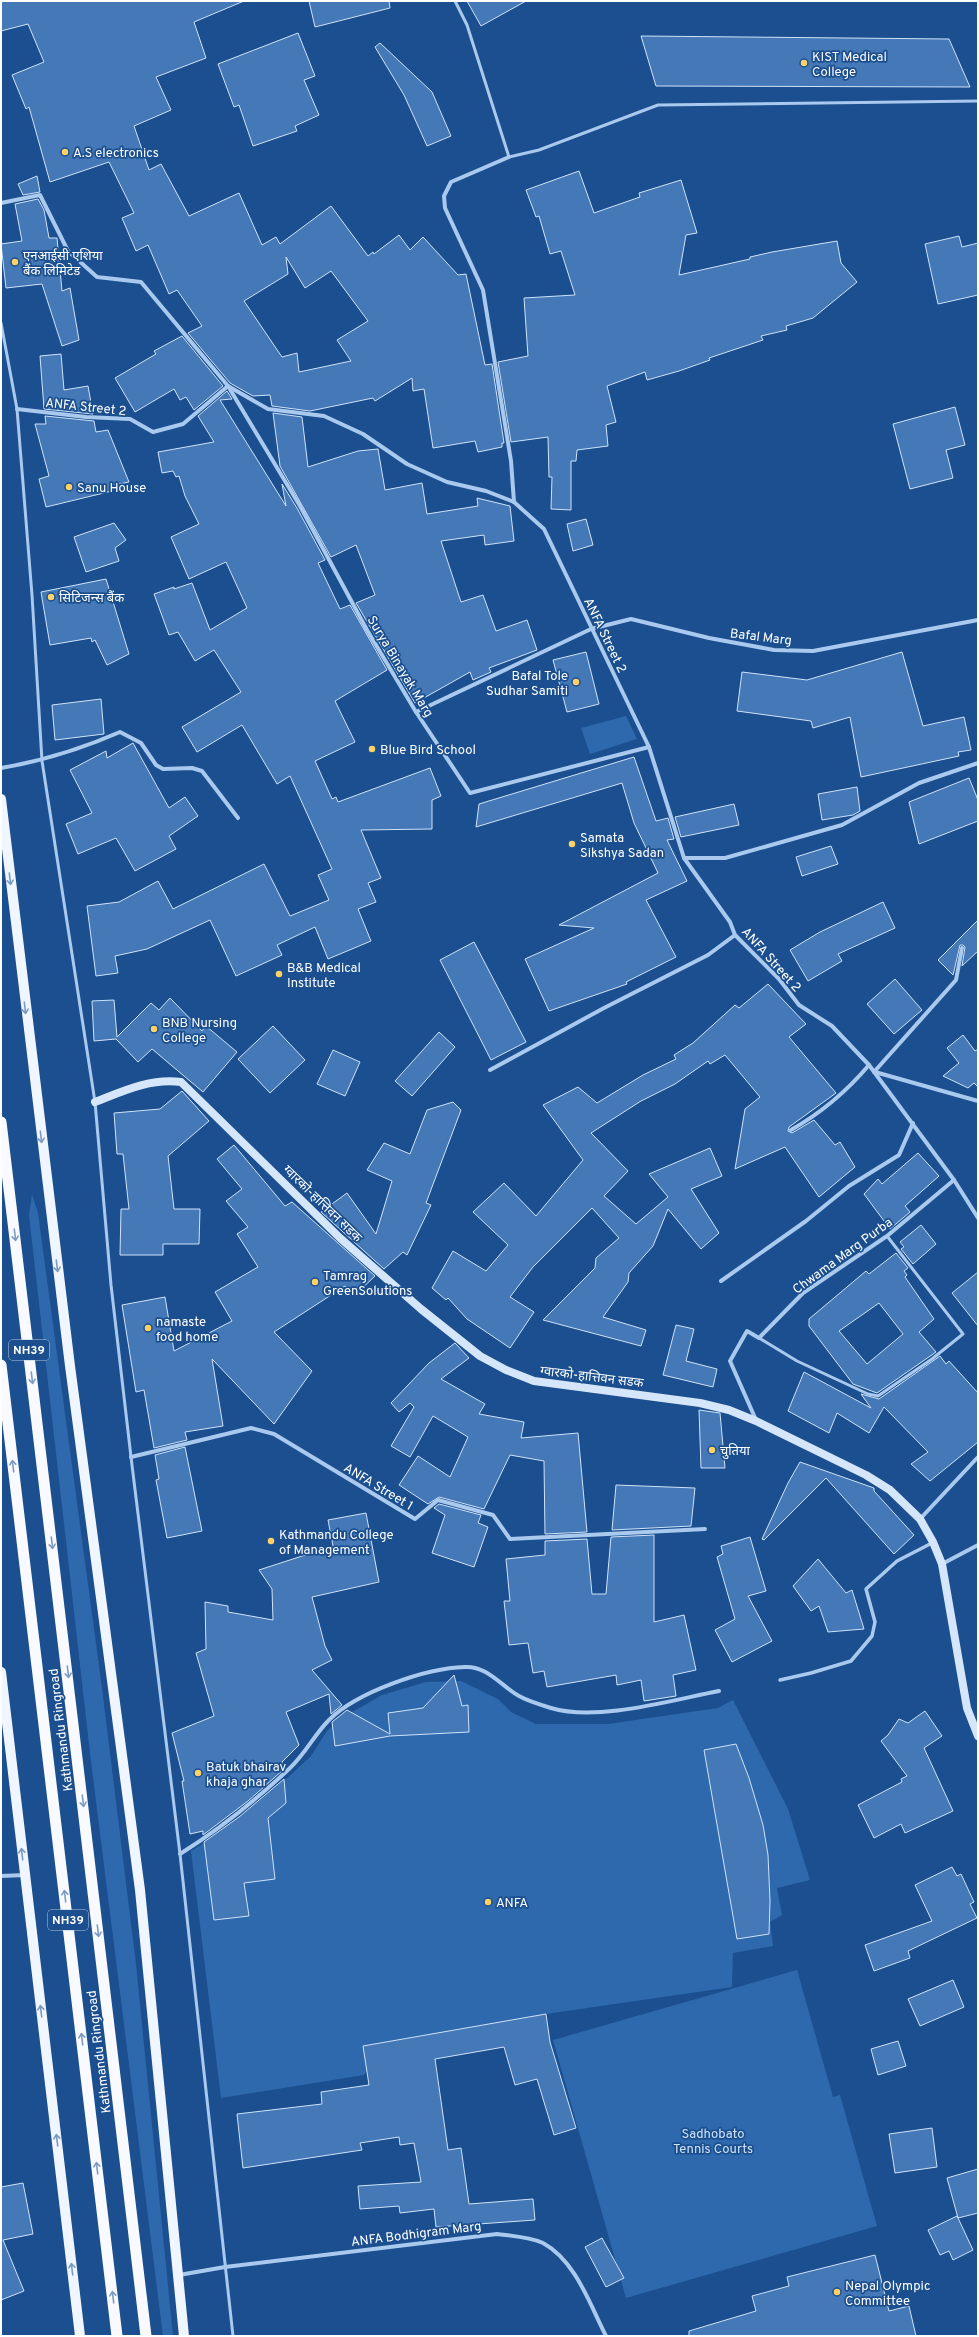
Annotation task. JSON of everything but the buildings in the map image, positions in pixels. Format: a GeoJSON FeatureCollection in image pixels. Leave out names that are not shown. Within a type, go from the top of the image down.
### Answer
{"type":"FeatureCollection","features":[{"type":"Feature","properties":{"kind":"highway","name":"Kathmandu Ringroad"},"geometry":{"type":"LineString","coordinates":[[1,1122],[146,2336]]}},
{"type":"Feature","properties":{"kind":"highway","name":"Kathmandu Ringroad"},"geometry":{"type":"LineString","coordinates":[[1,1365],[117,2336]]}},
{"type":"Feature","properties":{"kind":"main road"},"geometry":{"type":"LineString","coordinates":[[1,799],[68,1350],[140,1890],[184,2336]]}},
{"type":"Feature","properties":{"kind":"main road","name":"ग्वारको-हात्तिवन सडक"},"geometry":{"type":"LineString","coordinates":[[95,1102],[138,1085],[167,1080],[181,1082],[346,1243],[421,1309],[480,1356],[506,1370],[534,1381],[700,1403],[730,1410],[756,1421],[866,1475],[890,1490],[920,1519],[933,1542],[942,1564],[967,1708],[978,1736]]}},
{"type":"Feature","properties":{"kind":"main road"},"geometry":{"type":"LineString","coordinates":[[1,1672],[80,2336]]}},
{"type":"Feature","properties":{"kind":"street"},"geometry":{"type":"LineString","coordinates":[[509,156],[451,182],[444,196],[445,208],[483,290],[511,461],[514,502]]}},
{"type":"Feature","properties":{"kind":"street"},"geometry":{"type":"LineString","coordinates":[[1,203],[40,195],[68,251],[97,277],[141,282],[228,386]]}},
{"type":"Feature","properties":{"kind":"street","name":"ANFA Street 2"},"geometry":{"type":"LineString","coordinates":[[17,409],[86,417],[130,419],[153,432],[183,424],[228,386],[268,409],[324,416],[363,434],[407,464],[447,482],[486,491],[514,502],[544,529],[648,746],[684,858],[730,922],[735,935],[779,979],[799,1005],[832,1026],[869,1065],[954,1180],[978,1218]]}},
{"type":"Feature","properties":{"kind":"street","name":"Surya Binayak Marg"},"geometry":{"type":"LineString","coordinates":[[228,386],[300,506],[367,630],[416,712],[470,793],[648,746]]}},
{"type":"Feature","properties":{"kind":"street","name":"Bafal Marg"},"geometry":{"type":"LineString","coordinates":[[416,712],[591,629],[631,619],[709,638],[774,650],[813,651],[978,620]]}},
{"type":"Feature","properties":{"kind":"street"},"geometry":{"type":"LineString","coordinates":[[1,768],[42,761],[90,746],[120,732],[141,743],[156,765],[163,769],[192,768],[202,771],[238,818]]}},
{"type":"Feature","properties":{"kind":"street"},"geometry":{"type":"LineString","coordinates":[[684,858],[725,858],[842,825],[919,783],[978,762]]}},
{"type":"Feature","properties":{"kind":"street"},"geometry":{"type":"LineString","coordinates":[[490,1070],[598,1011],[708,955],[735,935]]}},
{"type":"Feature","properties":{"kind":"street"},"geometry":{"type":"LineString","coordinates":[[962,948],[956,980],[874,1072],[978,1101]]}},
{"type":"Feature","properties":{"kind":"street"},"geometry":{"type":"LineString","coordinates":[[791,1130],[812,1118],[853,1084],[869,1065]]}},
{"type":"Feature","properties":{"kind":"street"},"geometry":{"type":"LineString","coordinates":[[721,1281],[806,1221],[849,1186],[899,1154],[913,1123]]}},
{"type":"Feature","properties":{"kind":"street","name":"Chwama Marg Purba"},"geometry":{"type":"LineString","coordinates":[[759,1338],[803,1293],[887,1236],[954,1180]]}},
{"type":"Feature","properties":{"kind":"street"},"geometry":{"type":"LineString","coordinates":[[756,1421],[730,1361],[747,1331],[759,1338]]}},
{"type":"Feature","properties":{"kind":"street","name":"ANFA Street 1"},"geometry":{"type":"LineString","coordinates":[[131,1457],[251,1428],[274,1434],[415,1520],[438,1500],[493,1515],[510,1539],[704,1529]]}},
{"type":"Feature","properties":{"kind":"street"},"geometry":{"type":"LineString","coordinates":[[920,1519],[978,1457]]}},
{"type":"Feature","properties":{"kind":"street"},"geometry":{"type":"LineString","coordinates":[[780,1680],[812,1673],[851,1661],[872,1636],[875,1622],[866,1589],[897,1561],[933,1542]]}},
{"type":"Feature","properties":{"kind":"street"},"geometry":{"type":"LineString","coordinates":[[942,1564],[978,1545]]}},
{"type":"Feature","properties":{"kind":"street"},"geometry":{"type":"LineString","coordinates":[[180,1854],[225,1825],[264,1793],[303,1756],[328,1721],[347,1706],[394,1683],[428,1673],[467,1667],[492,1675],[519,1696],[552,1708],[579,1713],[642,1706],[719,1691]]}},
{"type":"Feature","properties":{"kind":"street"},"geometry":{"type":"LineString","coordinates":[[1,1876],[25,1875]]}},
{"type":"Feature","properties":{"kind":"street","name":"ANFA Bodhigram Marg"},"geometry":{"type":"LineString","coordinates":[[178,2275],[226,2267],[497,2234],[526,2238],[543,2244],[558,2256],[575,2274],[606,2336]]}},
{"type":"Feature","properties":{"kind":"lane"},"geometry":{"type":"LineString","coordinates":[[454,1],[467,25],[509,156],[539,150],[658,105],[978,101]]}},
{"type":"Feature","properties":{"kind":"lane"},"geometry":{"type":"LineString","coordinates":[[1,324],[17,409],[32,595],[42,761],[95,1102],[111,1277],[131,1457],[180,1854],[233,2336]]}},
{"type":"Feature","properties":{"kind":"lane"},"geometry":{"type":"LineString","coordinates":[[759,1338],[797,1361],[868,1394],[878,1396],[932,1360],[963,1334],[887,1236]]}},
{"type":"Feature","properties":{"kind":"green space"},"geometry":{"type":"Polygon","coordinates":[[[626,716],[637,739],[590,754],[581,728],[626,716]]]}},
{"type":"Feature","properties":{"kind":"green space"},"geometry":{"type":"Polygon","coordinates":[[[32,1194],[38,1213],[102,1688],[136,1964],[173,2336],[163,2336],[90,1753],[29,1215],[32,1194]]]}},
{"type":"Feature","properties":{"kind":"green space","name":"ANFA"},"geometry":{"type":"Polygon","coordinates":[[[461,1681],[498,1699],[511,1712],[536,1724],[608,1724],[718,1708],[733,1700],[788,1809],[810,1880],[777,1888],[782,1915],[770,1922],[773,1946],[733,1953],[732,1987],[546,2014],[363,2046],[367,2071],[364,2075],[221,2098],[191,1851],[217,1835],[284,1781],[311,1756],[327,1731],[340,1719],[382,1695],[426,1682],[461,1681]]]}},
{"type":"Feature","properties":{"kind":"green space","name":"Sadhobato Tennis Courts"},"geometry":{"type":"Polygon","coordinates":[[[797,1970],[833,2097],[840,2095],[877,2226],[626,2298],[553,2040],[797,1970]]]}},
{"type":"Feature","properties":{"kind":"place","name":"KIST Medical College"},"geometry":{"type":"Point","coordinates":[804,63]}},
{"type":"Feature","properties":{"kind":"place","name":"A.S electronics"},"geometry":{"type":"Point","coordinates":[65,152]}},
{"type":"Feature","properties":{"kind":"place","name":"एनआईसी एशिया बैंक लिमिटेड"},"geometry":{"type":"Point","coordinates":[15,262]}},
{"type":"Feature","properties":{"kind":"place","name":"Sanu House"},"geometry":{"type":"Point","coordinates":[69,487]}},
{"type":"Feature","properties":{"kind":"place","name":"सिटिजन्स बैंक"},"geometry":{"type":"Point","coordinates":[51,597]}},
{"type":"Feature","properties":{"kind":"place","name":"Bafal Tole Sudhar Samiti"},"geometry":{"type":"Point","coordinates":[576,682]}},
{"type":"Feature","properties":{"kind":"place","name":"Blue Bird School"},"geometry":{"type":"Point","coordinates":[372,749]}},
{"type":"Feature","properties":{"kind":"place","name":"Samata Sikshya Sadan"},"geometry":{"type":"Point","coordinates":[572,844]}},
{"type":"Feature","properties":{"kind":"place","name":"B&B Medical Institute"},"geometry":{"type":"Point","coordinates":[279,974]}},
{"type":"Feature","properties":{"kind":"place","name":"BNB Nursing College"},"geometry":{"type":"Point","coordinates":[154,1029]}},
{"type":"Feature","properties":{"kind":"place","name":"Tamrag GreenSolutions"},"geometry":{"type":"Point","coordinates":[315,1282]}},
{"type":"Feature","properties":{"kind":"place","name":"namaste food home"},"geometry":{"type":"Point","coordinates":[148,1328]}},
{"type":"Feature","properties":{"kind":"place","name":"चुतिया"},"geometry":{"type":"Point","coordinates":[712,1450]}},
{"type":"Feature","properties":{"kind":"place","name":"Kathmandu College of Management"},"geometry":{"type":"Point","coordinates":[271,1541]}},
{"type":"Feature","properties":{"kind":"place","name":"Batuk bhairav khaja ghar"},"geometry":{"type":"Point","coordinates":[198,1773]}},
{"type":"Feature","properties":{"kind":"place","name":"ANFA"},"geometry":{"type":"Point","coordinates":[488,1902]}},
{"type":"Feature","properties":{"kind":"place","name":"Nepal Olympic Committee"},"geometry":{"type":"Point","coordinates":[837,2292]}}]}
